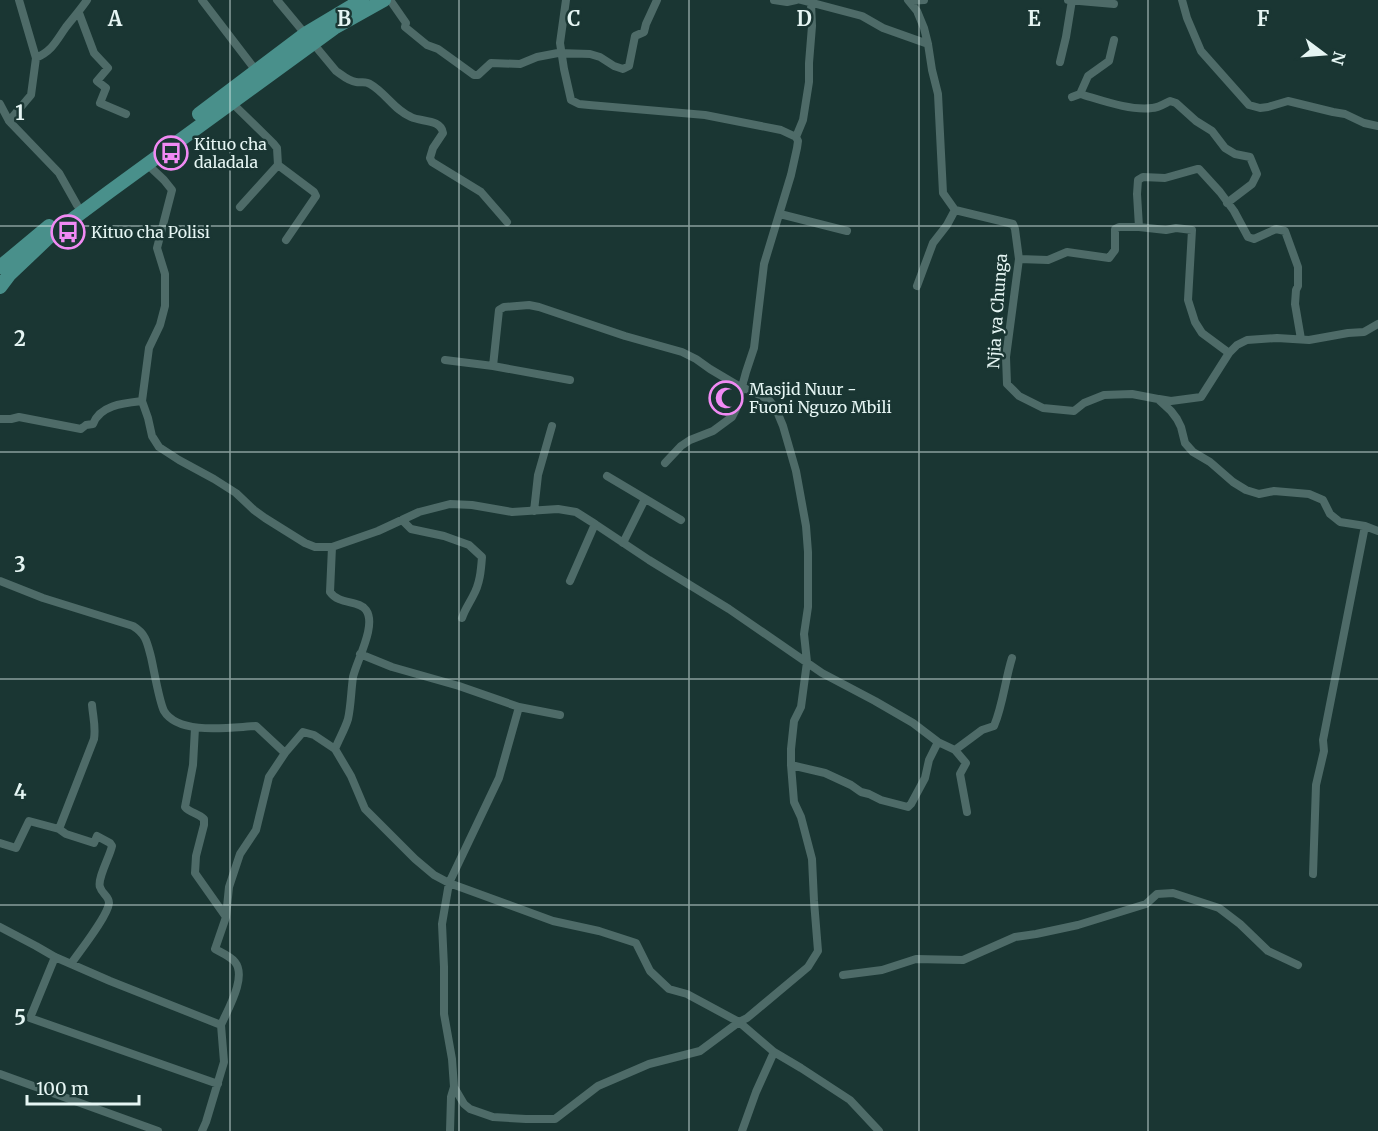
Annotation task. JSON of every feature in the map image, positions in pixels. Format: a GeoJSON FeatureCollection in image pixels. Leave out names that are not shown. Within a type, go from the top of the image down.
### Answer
{"type":"FeatureCollection","features":[{"type":"Feature","properties":{"kind":"main road"},"geometry":{"type":"LineString","coordinates":[[0,287],[9,275],[50,236],[231,102],[362,0]]}},
{"type":"Feature","properties":{"kind":"main road"},"geometry":{"type":"LineString","coordinates":[[0,267],[78,204],[257,72],[309,39],[384,0]]}},
{"type":"Feature","properties":{"kind":"street"},"geometry":{"type":"LineString","coordinates":[[9,121],[31,95],[36,58],[19,0]]}},
{"type":"Feature","properties":{"kind":"street"},"geometry":{"type":"LineString","coordinates":[[36,58],[54,46],[87,0]]}},
{"type":"Feature","properties":{"kind":"street"},"geometry":{"type":"LineString","coordinates":[[201,0],[257,72]]}},
{"type":"Feature","properties":{"kind":"street"},"geometry":{"type":"LineString","coordinates":[[277,0],[336,70],[355,82],[368,82],[399,111],[439,125],[443,133],[433,148],[430,158],[432,162],[481,192],[507,222]]}},
{"type":"Feature","properties":{"kind":"street"},"geometry":{"type":"LineString","coordinates":[[390,0],[406,22],[405,27],[427,45],[438,49],[474,75],[483,72],[492,63],[520,64],[537,57],[562,53],[590,54],[623,69],[629,66],[635,36],[644,32],[657,0]]}},
{"type":"Feature","properties":{"kind":"street"},"geometry":{"type":"LineString","coordinates":[[566,0],[560,43],[571,100],[579,104],[705,115],[781,130],[796,137]]}},
{"type":"Feature","properties":{"kind":"street"},"geometry":{"type":"LineString","coordinates":[[774,0],[787,2],[796,0]]}},
{"type":"Feature","properties":{"kind":"street"},"geometry":{"type":"LineString","coordinates":[[801,0],[862,16],[883,28],[928,44]]}},
{"type":"Feature","properties":{"kind":"street"},"geometry":{"type":"LineString","coordinates":[[908,1],[924,0]]}},
{"type":"Feature","properties":{"kind":"street"},"geometry":{"type":"LineString","coordinates":[[1060,62],[1066,37],[1070,0],[1114,4]]}},
{"type":"Feature","properties":{"kind":"street"},"geometry":{"type":"LineString","coordinates":[[1182,0],[1201,51],[1249,105],[1260,108],[1288,101],[1345,114],[1364,123],[1378,126]]}},
{"type":"Feature","properties":{"kind":"street"},"geometry":{"type":"LineString","coordinates":[[908,1],[917,11],[928,44],[938,94],[943,193],[955,210],[933,243],[917,286]]}},
{"type":"Feature","properties":{"kind":"street"},"geometry":{"type":"LineString","coordinates":[[665,463],[681,446],[713,431],[732,417],[736,409],[754,348],[764,264],[796,155],[798,141],[796,137],[803,120],[809,82],[811,2]]}},
{"type":"Feature","properties":{"kind":"street"},"geometry":{"type":"LineString","coordinates":[[78,13],[94,53],[108,68],[97,81],[106,88],[100,103],[126,114]]}},
{"type":"Feature","properties":{"kind":"street"},"geometry":{"type":"LineString","coordinates":[[1114,40],[1108,61],[1088,76],[1076,96],[1137,108],[1154,108],[1170,101],[1176,104],[1212,131],[1225,148],[1235,154],[1250,157],[1257,174],[1252,184],[1227,203]]}},
{"type":"Feature","properties":{"kind":"street"},"geometry":{"type":"LineString","coordinates":[[231,102],[277,148],[278,165],[240,207]]}},
{"type":"Feature","properties":{"kind":"street"},"geometry":{"type":"LineString","coordinates":[[0,104],[9,121],[59,173],[78,204]]}},
{"type":"Feature","properties":{"kind":"street"},"geometry":{"type":"LineString","coordinates":[[147,164],[165,180],[172,190],[157,248],[165,274],[165,306],[160,325],[149,348],[142,401],[152,436],[159,447],[236,492],[254,510],[315,547],[332,548],[419,512],[450,504],[472,505],[512,512],[558,509],[576,512],[729,609],[822,673],[875,700],[913,723],[938,742],[955,750],[966,763],[960,774],[967,812]]}},
{"type":"Feature","properties":{"kind":"street"},"geometry":{"type":"LineString","coordinates":[[278,165],[314,192],[316,196],[286,240]]}},
{"type":"Feature","properties":{"kind":"street"},"geometry":{"type":"LineString","coordinates":[[1139,227],[1138,180],[1143,177],[1165,178],[1199,169],[1220,192],[1248,237],[1254,239],[1276,229],[1285,231],[1298,267],[1295,304],[1301,339]]}},
{"type":"Feature","properties":{"kind":"street","name":"Njia ya Chunga"},"geometry":{"type":"LineString","coordinates":[[955,210],[1013,224],[1015,229],[1019,259],[1006,357],[1007,384],[1019,396],[1042,408],[1074,411],[1084,403],[1104,395],[1132,394],[1158,399]]}},
{"type":"Feature","properties":{"kind":"street"},"geometry":{"type":"LineString","coordinates":[[780,214],[847,231]]}},
{"type":"Feature","properties":{"kind":"street"},"geometry":{"type":"LineString","coordinates":[[1019,259],[1048,260],[1067,252],[1109,258],[1114,250],[1115,229],[1119,227],[1192,230],[1188,300],[1195,322],[1202,333],[1228,353]]}},
{"type":"Feature","properties":{"kind":"street"},"geometry":{"type":"LineString","coordinates":[[454,1086],[464,1104],[470,1109],[493,1117],[555,1119],[598,1086],[649,1064],[700,1051],[747,1018],[808,967],[818,951],[812,859],[801,817],[794,802],[791,765],[794,721],[801,707],[807,662],[804,634],[808,607],[806,526],[796,471],[776,409],[769,400],[742,388],[682,352],[529,305],[499,309],[493,366]]}},
{"type":"Feature","properties":{"kind":"street"},"geometry":{"type":"LineString","coordinates":[[1158,399],[1172,401],[1201,397],[1228,353],[1247,340],[1277,338],[1309,340],[1364,332],[1378,324]]}},
{"type":"Feature","properties":{"kind":"street"},"geometry":{"type":"LineString","coordinates":[[445,360],[493,366],[570,381]]}},
{"type":"Feature","properties":{"kind":"street"},"geometry":{"type":"LineString","coordinates":[[1158,399],[1177,418],[1185,443],[1193,452],[1246,490],[1259,494],[1274,491],[1309,494],[1323,500],[1330,514],[1340,522],[1365,526],[1378,531]]}},
{"type":"Feature","properties":{"kind":"street"},"geometry":{"type":"LineString","coordinates":[[0,419],[19,417],[81,429],[93,424],[96,415],[110,407],[142,401]]}},
{"type":"Feature","properties":{"kind":"street"},"geometry":{"type":"LineString","coordinates":[[534,511],[538,475],[552,426]]}},
{"type":"Feature","properties":{"kind":"street"},"geometry":{"type":"LineString","coordinates":[[607,476],[681,520]]}},
{"type":"Feature","properties":{"kind":"street"},"geometry":{"type":"LineString","coordinates":[[623,543],[645,499]]}},
{"type":"Feature","properties":{"kind":"street"},"geometry":{"type":"LineString","coordinates":[[402,520],[411,529],[469,544],[482,557],[477,586],[462,618]]}},
{"type":"Feature","properties":{"kind":"street"},"geometry":{"type":"LineString","coordinates":[[570,581],[596,524]]}},
{"type":"Feature","properties":{"kind":"street"},"geometry":{"type":"LineString","coordinates":[[1313,874],[1316,785],[1365,526]]}},
{"type":"Feature","properties":{"kind":"street"},"geometry":{"type":"LineString","coordinates":[[332,548],[330,592],[334,597],[364,607],[370,620],[368,635],[354,675],[348,719],[334,749]]}},
{"type":"Feature","properties":{"kind":"street"},"geometry":{"type":"LineString","coordinates":[[0,581],[44,598],[133,626],[142,632],[147,643],[163,710],[174,722],[195,728],[256,726],[285,753]]}},
{"type":"Feature","properties":{"kind":"street"},"geometry":{"type":"LineString","coordinates":[[360,654],[392,667],[459,686],[519,707],[560,715]]}},
{"type":"Feature","properties":{"kind":"street"},"geometry":{"type":"LineString","coordinates":[[955,750],[982,730],[994,726],[1012,658]]}},
{"type":"Feature","properties":{"kind":"street"},"geometry":{"type":"LineString","coordinates":[[59,829],[94,739],[96,728],[92,705]]}},
{"type":"Feature","properties":{"kind":"street"},"geometry":{"type":"LineString","coordinates":[[450,1131],[451,1097],[454,1086],[444,1014],[442,924],[449,883],[499,778],[519,707]]}},
{"type":"Feature","properties":{"kind":"street"},"geometry":{"type":"LineString","coordinates":[[195,728],[193,765],[185,807],[189,812],[200,815],[204,819],[196,856],[195,873],[226,917]]}},
{"type":"Feature","properties":{"kind":"street"},"geometry":{"type":"LineString","coordinates":[[201,1131],[206,1122],[224,1062],[221,1025],[239,981],[240,971],[236,963],[230,957],[215,950],[226,917],[229,887],[240,854],[256,830],[269,777],[303,732],[314,735],[334,749],[351,776],[365,809],[434,875],[449,883],[553,921],[599,931],[636,943],[650,971],[669,990],[687,993],[739,1022],[774,1052],[850,1100],[879,1131]]}},
{"type":"Feature","properties":{"kind":"street"},"geometry":{"type":"LineString","coordinates":[[791,765],[825,773],[861,792],[908,807],[925,778],[929,760],[938,742]]}},
{"type":"Feature","properties":{"kind":"street"},"geometry":{"type":"LineString","coordinates":[[0,843],[16,848],[29,821],[59,829],[68,835],[94,843],[97,837],[112,846],[100,882],[109,901],[108,909],[71,964]]}},
{"type":"Feature","properties":{"kind":"street"},"geometry":{"type":"LineString","coordinates":[[843,975],[882,969],[916,959],[963,960],[1015,937],[1078,925],[1146,904],[1157,894],[1173,893],[1219,908],[1240,924],[1268,951],[1298,965]]}},
{"type":"Feature","properties":{"kind":"street"},"geometry":{"type":"LineString","coordinates":[[0,927],[55,957],[221,1025]]}},
{"type":"Feature","properties":{"kind":"street"},"geometry":{"type":"LineString","coordinates":[[55,957],[30,1018],[218,1084]]}},
{"type":"Feature","properties":{"kind":"street"},"geometry":{"type":"LineString","coordinates":[[742,1131],[774,1052]]}},
{"type":"Feature","properties":{"kind":"street"},"geometry":{"type":"LineString","coordinates":[[0,1074],[158,1131]]}},
{"type":"Feature","properties":{"kind":"place","name":"Kituo cha daladala"},"geometry":{"type":"Point","coordinates":[171,153]}},
{"type":"Feature","properties":{"kind":"place","name":"Kituo cha Polisi"},"geometry":{"type":"Point","coordinates":[68,232]}},
{"type":"Feature","properties":{"kind":"place","name":"Masjid Nuur - Fuoni Nguzo Mbili"},"geometry":{"type":"Point","coordinates":[726,398]}}]}
